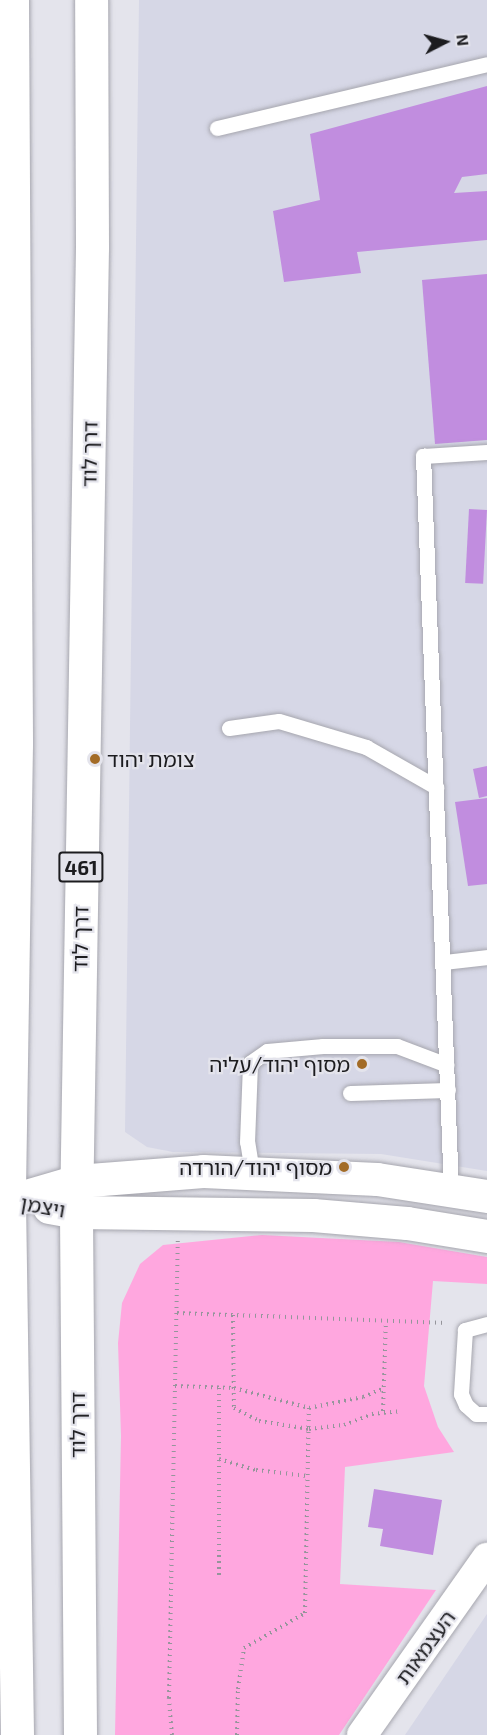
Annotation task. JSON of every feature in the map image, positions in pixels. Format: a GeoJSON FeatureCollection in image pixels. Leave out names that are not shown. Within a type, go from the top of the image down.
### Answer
{"type":"FeatureCollection","features":[{"type":"Feature","properties":{"kind":"main road"},"geometry":{"type":"LineString","coordinates":[[12,0],[16,744],[9,1200],[17,1735]]}},
{"type":"Feature","properties":{"kind":"main road","name":"דרך לוד"},"geometry":{"type":"LineString","coordinates":[[80,1735],[76,1197],[92,247],[91,0]]}},
{"type":"Feature","properties":{"kind":"main road","name":"ויצמן"},"geometry":{"type":"LineString","coordinates":[[76,1197],[203,1171],[377,1179],[487,1196]]}},
{"type":"Feature","properties":{"kind":"main road","name":"ויצמן"},"geometry":{"type":"LineString","coordinates":[[9,1200],[76,1197],[407,1223],[487,1236]]}},
{"type":"Feature","properties":{"kind":"street","name":"העצמאות"},"geometry":{"type":"LineString","coordinates":[[362,1735],[487,1558]]}},
{"type":"Feature","properties":{"kind":"lane"},"geometry":{"type":"LineString","coordinates":[[217,128],[487,64]]}},
{"type":"Feature","properties":{"kind":"lane"},"geometry":{"type":"LineString","coordinates":[[451,1191],[423,456],[487,452]]}},
{"type":"Feature","properties":{"kind":"lane"},"geometry":{"type":"LineString","coordinates":[[229,728],[279,721],[366,747],[436,787]]}},
{"type":"Feature","properties":{"kind":"lane"},"geometry":{"type":"LineString","coordinates":[[444,962],[487,957]]}},
{"type":"Feature","properties":{"kind":"lane"},"geometry":{"type":"LineString","coordinates":[[252,1172],[247,1142],[250,1063],[267,1052],[323,1046],[397,1046],[447,1065]]}},
{"type":"Feature","properties":{"kind":"lane"},"geometry":{"type":"LineString","coordinates":[[350,1093],[448,1090]]}},
{"type":"Feature","properties":{"kind":"lane"},"geometry":{"type":"LineString","coordinates":[[481,1324],[465,1330],[462,1344],[461,1394],[466,1405],[476,1414],[487,1414]]}},
{"type":"Feature","properties":{"kind":"path"},"geometry":{"type":"LineString","coordinates":[[172,1735],[169,1698],[178,1234]]}},
{"type":"Feature","properties":{"kind":"path"},"geometry":{"type":"LineString","coordinates":[[177,1313],[481,1324]]}},
{"type":"Feature","properties":{"kind":"path"},"geometry":{"type":"LineString","coordinates":[[234,1315],[234,1408],[259,1421],[309,1429],[344,1425],[383,1411],[399,1411]]}},
{"type":"Feature","properties":{"kind":"path"},"geometry":{"type":"LineString","coordinates":[[383,1411],[386,1321]]}},
{"type":"Feature","properties":{"kind":"path"},"geometry":{"type":"LineString","coordinates":[[175,1386],[234,1388],[309,1408],[348,1402],[384,1388]]}},
{"type":"Feature","properties":{"kind":"path"},"geometry":{"type":"LineString","coordinates":[[219,1387],[219,1575]]}},
{"type":"Feature","properties":{"kind":"path"},"geometry":{"type":"LineString","coordinates":[[237,1735],[238,1689],[244,1648],[305,1613],[309,1408]]}},
{"type":"Feature","properties":{"kind":"path"},"geometry":{"type":"LineString","coordinates":[[219,1459],[256,1470],[308,1476]]}},
{"type":"Feature","properties":{"kind":"shaded area"},"geometry":{"type":"Polygon","coordinates":[[[139,0],[487,0],[487,1171],[381,1154],[173,1152],[147,1147],[125,1132],[139,0]]]}},
{"type":"Feature","properties":{"kind":"shaded area"},"geometry":{"type":"Polygon","coordinates":[[[262,1235],[399,1242],[487,1257],[487,1284],[433,1281],[424,1386],[438,1427],[454,1452],[345,1467],[340,1584],[436,1590],[339,1735],[115,1735],[121,1436],[118,1343],[122,1303],[140,1264],[163,1245],[262,1235]]]}},
{"type":"Feature","properties":{"kind":"shaded area"},"geometry":{"type":"Polygon","coordinates":[[[487,1614],[487,1735],[405,1735],[407,1732],[487,1614]]]}},
{"type":"Feature","properties":{"kind":"building"},"geometry":{"type":"Polygon","coordinates":[[[487,86],[487,174],[462,177],[454,193],[487,191],[487,240],[357,252],[361,273],[284,282],[273,211],[320,200],[310,134],[487,86]]]}},
{"type":"Feature","properties":{"kind":"building"},"geometry":{"type":"Polygon","coordinates":[[[487,274],[487,440],[435,444],[422,280],[487,274]]]}},
{"type":"Feature","properties":{"kind":"building"},"geometry":{"type":"Polygon","coordinates":[[[469,509],[487,510],[483,584],[465,583],[469,509]]]}},
{"type":"Feature","properties":{"kind":"building"},"geometry":{"type":"Polygon","coordinates":[[[487,766],[487,796],[479,798],[473,769],[487,766]]]}},
{"type":"Feature","properties":{"kind":"building"},"geometry":{"type":"Polygon","coordinates":[[[487,798],[487,884],[468,886],[455,802],[487,798]]]}},
{"type":"Feature","properties":{"kind":"building"},"geometry":{"type":"Polygon","coordinates":[[[374,1489],[442,1500],[433,1555],[380,1546],[383,1529],[368,1527],[374,1489]]]}},
{"type":"Feature","properties":{"kind":"place","name":"צומת יהוד"},"geometry":{"type":"Point","coordinates":[95,759]}},
{"type":"Feature","properties":{"kind":"place","name":"מסוף יהוד/עליה"},"geometry":{"type":"Point","coordinates":[362,1064]}},
{"type":"Feature","properties":{"kind":"place","name":"מסוף יהוד/הורדה"},"geometry":{"type":"Point","coordinates":[344,1167]}}]}
